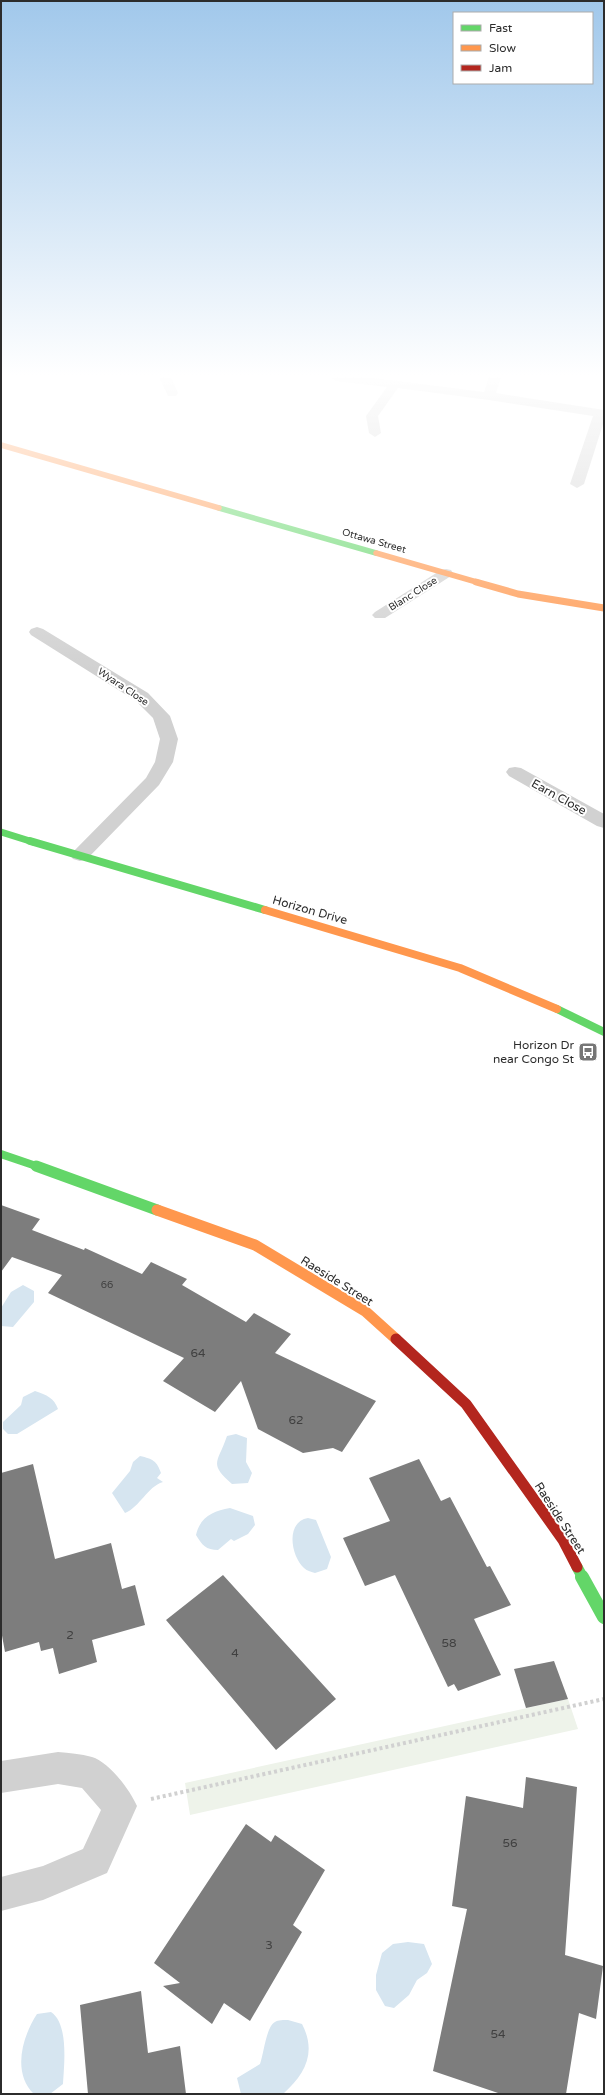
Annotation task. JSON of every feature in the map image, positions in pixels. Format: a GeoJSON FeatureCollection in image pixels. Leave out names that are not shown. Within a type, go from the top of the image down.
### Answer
{"type":"FeatureCollection","features":[{"type":"Feature","properties":{"kind":"street","name":"Ottawa Street"},"geometry":{"type":"LineString","coordinates":[[104,475],[518,594],[604,608]]}},
{"type":"Feature","properties":{"kind":"street"},"geometry":{"type":"LineString","coordinates":[[577,484],[580,475]]}},
{"type":"Feature","properties":{"kind":"street","name":"Blanc Close"},"geometry":{"type":"LineString","coordinates":[[380,615],[446,573]]}},
{"type":"Feature","properties":{"kind":"street","name":"Wyara Close"},"geometry":{"type":"LineString","coordinates":[[37,632],[142,698],[161,716],[169,739],[164,762],[153,781],[80,855]]}},
{"type":"Feature","properties":{"kind":"street","name":"Earn Close"},"geometry":{"type":"LineString","coordinates":[[515,772],[604,822]]}},
{"type":"Feature","properties":{"kind":"street","name":"Horizon Drive"},"geometry":{"type":"LineString","coordinates":[[1,832],[460,968],[556,1008],[604,1032]]}},
{"type":"Feature","properties":{"kind":"street","name":"Raeside Street"},"geometry":{"type":"LineString","coordinates":[[1,1154],[255,1245],[365,1311],[466,1404],[563,1540],[604,1617]]}},
{"type":"Feature","properties":{"kind":"street"},"geometry":{"type":"LineString","coordinates":[[1,1777],[58,1768],[91,1773],[120,1806],[94,1860],[43,1883],[1,1894]]}},
{"type":"Feature","properties":{"kind":"path"},"geometry":{"type":"LineString","coordinates":[[120,1806],[604,1699]]}},
{"type":"Feature","properties":{"kind":"shaded area"},"geometry":{"type":"Polygon","coordinates":[[[23,1285],[34,1291],[34,1302],[13,1327],[1,1326],[1,1308],[11,1292],[23,1285]]]}},
{"type":"Feature","properties":{"kind":"shaded area"},"geometry":{"type":"Polygon","coordinates":[[[35,1391],[50,1397],[58,1409],[17,1434],[8,1434],[3,1429],[3,1422],[21,1405],[23,1397],[35,1391]]]}},
{"type":"Feature","properties":{"kind":"shaded area"},"geometry":{"type":"Polygon","coordinates":[[[236,1434],[247,1438],[246,1462],[252,1473],[248,1483],[232,1484],[217,1467],[218,1458],[227,1436],[236,1434]]]}},
{"type":"Feature","properties":{"kind":"shaded area"},"geometry":{"type":"Polygon","coordinates":[[[140,1456],[148,1458],[156,1463],[161,1473],[157,1478],[163,1482],[152,1488],[135,1506],[125,1513],[112,1493],[130,1471],[133,1462],[140,1456]]]}},
{"type":"Feature","properties":{"kind":"shaded area"},"geometry":{"type":"Polygon","coordinates":[[[230,1508],[253,1516],[255,1525],[248,1534],[234,1541],[231,1539],[218,1550],[207,1548],[202,1544],[196,1535],[198,1529],[204,1519],[208,1516],[218,1511],[230,1508]]]}},
{"type":"Feature","properties":{"kind":"shaded area"},"geometry":{"type":"Polygon","coordinates":[[[308,1518],[316,1520],[331,1557],[327,1569],[315,1573],[308,1571],[299,1563],[293,1548],[293,1532],[296,1526],[301,1521],[308,1518]]]}},
{"type":"Feature","properties":{"kind":"shaded area"},"geometry":{"type":"Polygon","coordinates":[[[568,1699],[578,1729],[190,1815],[185,1783],[568,1699]]]}},
{"type":"Feature","properties":{"kind":"shaded area"},"geometry":{"type":"Polygon","coordinates":[[[408,1942],[424,1944],[432,1964],[427,1973],[417,1980],[409,1995],[394,2008],[385,2006],[376,1990],[376,1975],[382,1953],[393,1944],[408,1942]]]}},
{"type":"Feature","properties":{"kind":"shaded area"},"geometry":{"type":"Polygon","coordinates":[[[51,2012],[57,2018],[63,2035],[63,2084],[50,2094],[34,2094],[27,2085],[21,2066],[24,2044],[27,2033],[37,2014],[51,2012]]]}},
{"type":"Feature","properties":{"kind":"shaded area"},"geometry":{"type":"Polygon","coordinates":[[[281,2020],[288,2020],[302,2024],[306,2035],[308,2054],[303,2071],[283,2094],[241,2094],[237,2078],[260,2064],[267,2035],[272,2025],[281,2020]]]}},
{"type":"Feature","properties":{"kind":"building"},"geometry":{"type":"Polygon","coordinates":[[[1,1205],[40,1219],[32,1230],[84,1250],[85,1248],[142,1274],[151,1262],[187,1279],[182,1285],[246,1322],[254,1313],[291,1334],[275,1353],[376,1401],[342,1452],[333,1448],[303,1453],[258,1429],[241,1381],[215,1412],[163,1381],[184,1358],[48,1293],[62,1275],[12,1257],[1,1272],[1,1205]]]}},
{"type":"Feature","properties":{"kind":"building"},"geometry":{"type":"Polygon","coordinates":[[[419,1459],[441,1501],[450,1497],[487,1567],[490,1566],[511,1605],[474,1619],[501,1675],[458,1691],[454,1684],[448,1687],[395,1575],[365,1586],[343,1538],[390,1521],[369,1478],[419,1459]]]}},
{"type":"Feature","properties":{"kind":"building"},"geometry":{"type":"Polygon","coordinates":[[[33,1464],[55,1559],[111,1543],[122,1589],[135,1585],[145,1625],[92,1640],[97,1662],[59,1674],[53,1648],[41,1651],[39,1642],[5,1652],[1,1630],[1,1473],[33,1464]]]}},
{"type":"Feature","properties":{"kind":"building"},"geometry":{"type":"Polygon","coordinates":[[[223,1575],[336,1699],[276,1750],[166,1620],[223,1575]]]}},
{"type":"Feature","properties":{"kind":"building"},"geometry":{"type":"Polygon","coordinates":[[[554,1661],[568,1699],[526,1708],[514,1669],[554,1661]]]}},
{"type":"Feature","properties":{"kind":"building"},"geometry":{"type":"Polygon","coordinates":[[[526,1777],[577,1787],[565,1955],[603,1966],[596,2019],[579,2013],[566,2094],[501,2094],[433,2071],[467,1909],[452,1906],[466,1796],[523,1808],[526,1777]]]}},
{"type":"Feature","properties":{"kind":"building"},"geometry":{"type":"Polygon","coordinates":[[[246,1824],[271,1842],[275,1835],[325,1870],[293,1925],[302,1932],[250,2021],[224,2003],[212,2024],[163,1986],[180,1983],[154,1963],[246,1824]]]}},
{"type":"Feature","properties":{"kind":"building"},"geometry":{"type":"Polygon","coordinates":[[[141,1991],[148,2053],[180,2046],[186,2094],[88,2094],[80,2005],[141,1991]]]}},
{"type":"Feature","properties":{"kind":"traffic: fast"},"geometry":{"type":"LineString","coordinates":[[219,508],[376,553]]}},
{"type":"Feature","properties":{"kind":"traffic: fast"},"geometry":{"type":"LineString","coordinates":[[1,832],[265,910]]}},
{"type":"Feature","properties":{"kind":"traffic: fast"},"geometry":{"type":"LineString","coordinates":[[557,1009],[604,1032]]}},
{"type":"Feature","properties":{"kind":"traffic: fast"},"geometry":{"type":"LineString","coordinates":[[1,1154],[157,1210]]}},
{"type":"Feature","properties":{"kind":"traffic: fast"},"geometry":{"type":"LineString","coordinates":[[577,1567],[604,1617]]}},
{"type":"Feature","properties":{"kind":"traffic: slow"},"geometry":{"type":"LineString","coordinates":[[104,475],[219,508]]}},
{"type":"Feature","properties":{"kind":"traffic: slow"},"geometry":{"type":"LineString","coordinates":[[376,553],[518,594],[604,608]]}},
{"type":"Feature","properties":{"kind":"traffic: slow"},"geometry":{"type":"LineString","coordinates":[[265,910],[460,968],[557,1009]]}},
{"type":"Feature","properties":{"kind":"traffic: slow"},"geometry":{"type":"LineString","coordinates":[[157,1210],[255,1245],[365,1311],[396,1339]]}},
{"type":"Feature","properties":{"kind":"traffic: jam"},"geometry":{"type":"LineString","coordinates":[[396,1339],[466,1404],[563,1540],[577,1567]]}},
{"type":"Feature","properties":{"kind":"place","name":"Horizon Dr near Congo St"},"geometry":{"type":"Point","coordinates":[588,1052]}}]}
